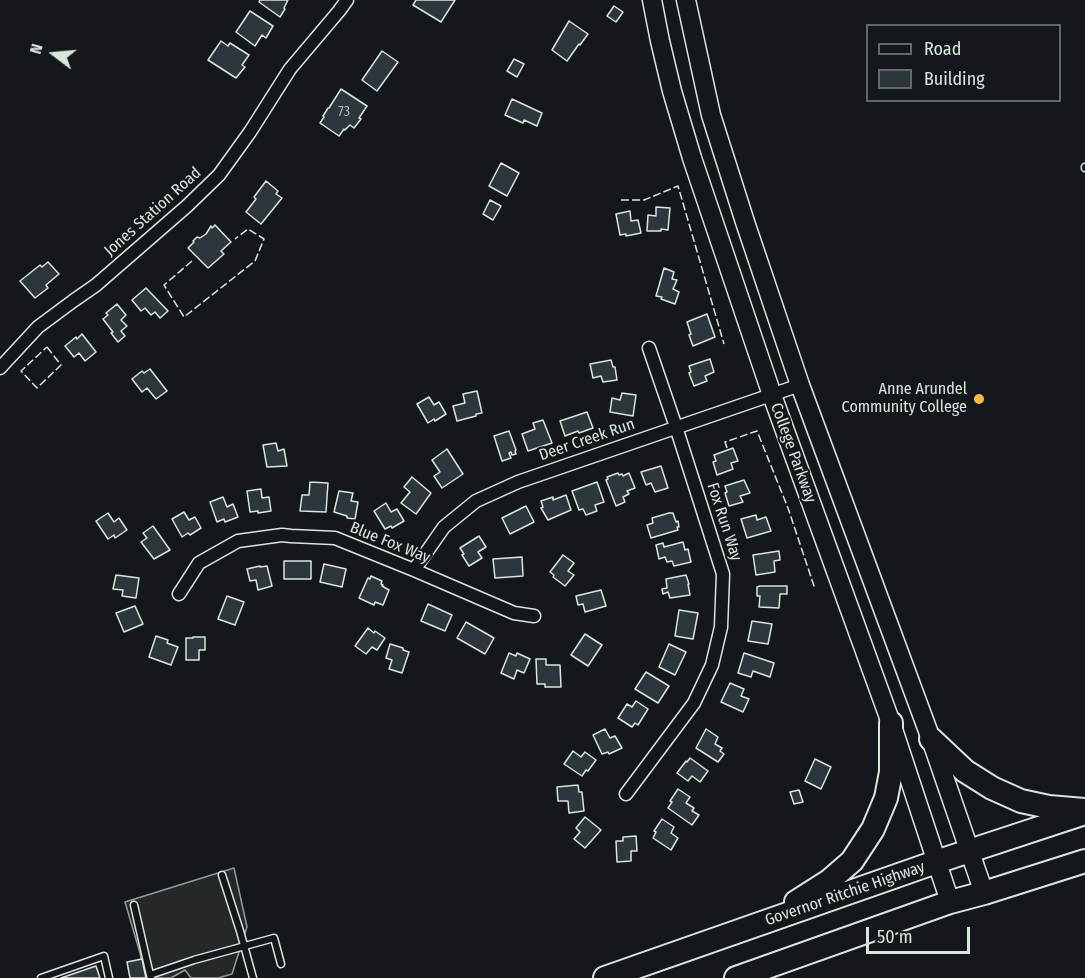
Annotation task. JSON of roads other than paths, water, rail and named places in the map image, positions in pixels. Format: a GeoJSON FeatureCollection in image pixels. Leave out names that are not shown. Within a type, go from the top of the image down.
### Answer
{"type":"FeatureCollection","features":[{"type":"Feature","properties":{"kind":"highway"},"geometry":{"type":"LineString","coordinates":[[766,922],[829,881],[852,861],[865,843],[886,798],[891,772],[891,723]]}},
{"type":"Feature","properties":{"kind":"highway"},"geometry":{"type":"LineString","coordinates":[[931,740],[965,771],[992,788],[1021,801],[1085,812]]}},
{"type":"Feature","properties":{"kind":"highway","name":"Governor Ritchie Highway"},"geometry":{"type":"LineString","coordinates":[[605,978],[1085,812]]}},
{"type":"Feature","properties":{"kind":"highway"},"geometry":{"type":"LineString","coordinates":[[736,978],[950,902],[1085,861]]}},
{"type":"Feature","properties":{"kind":"main road","name":"College Parkway"},"geometry":{"type":"LineString","coordinates":[[652,0],[672,91],[688,147],[772,395],[891,723],[950,902]]}},
{"type":"Feature","properties":{"kind":"main road","name":"College Parkway"},"geometry":{"type":"LineString","coordinates":[[687,4],[711,115],[748,232],[800,386],[931,740],[984,893]]}},
{"type":"Feature","properties":{"kind":"street","name":"Jones Station Road"},"geometry":{"type":"LineString","coordinates":[[0,368],[38,327],[96,285],[219,175],[250,132],[290,69],[347,0]]}},
{"type":"Feature","properties":{"kind":"street","name":"Fox Run Way"},"geometry":{"type":"LineString","coordinates":[[626,794],[694,703],[712,665],[721,627],[723,574],[649,348]]}},
{"type":"Feature","properties":{"kind":"street","name":"Deer Creek Run"},"geometry":{"type":"LineString","coordinates":[[414,570],[444,527],[476,501],[518,482],[800,386]]}},
{"type":"Feature","properties":{"kind":"street","name":"Blue Fox Way"},"geometry":{"type":"LineString","coordinates":[[179,594],[199,563],[238,541],[282,535],[335,538],[514,613],[534,616]]}},
{"type":"Feature","properties":{"kind":"lane"},"geometry":{"type":"LineString","coordinates":[[222,875],[253,978]]}},
{"type":"Feature","properties":{"kind":"lane"},"geometry":{"type":"LineString","coordinates":[[134,905],[151,977],[194,960],[273,938],[281,964]]}},
{"type":"Feature","properties":{"kind":"lane"},"geometry":{"type":"LineString","coordinates":[[41,978],[104,956],[109,978]]}},
{"type":"Feature","properties":{"kind":"place","name":"Anne Arundel Community College"},"geometry":{"type":"Point","coordinates":[979,399]}}]}
